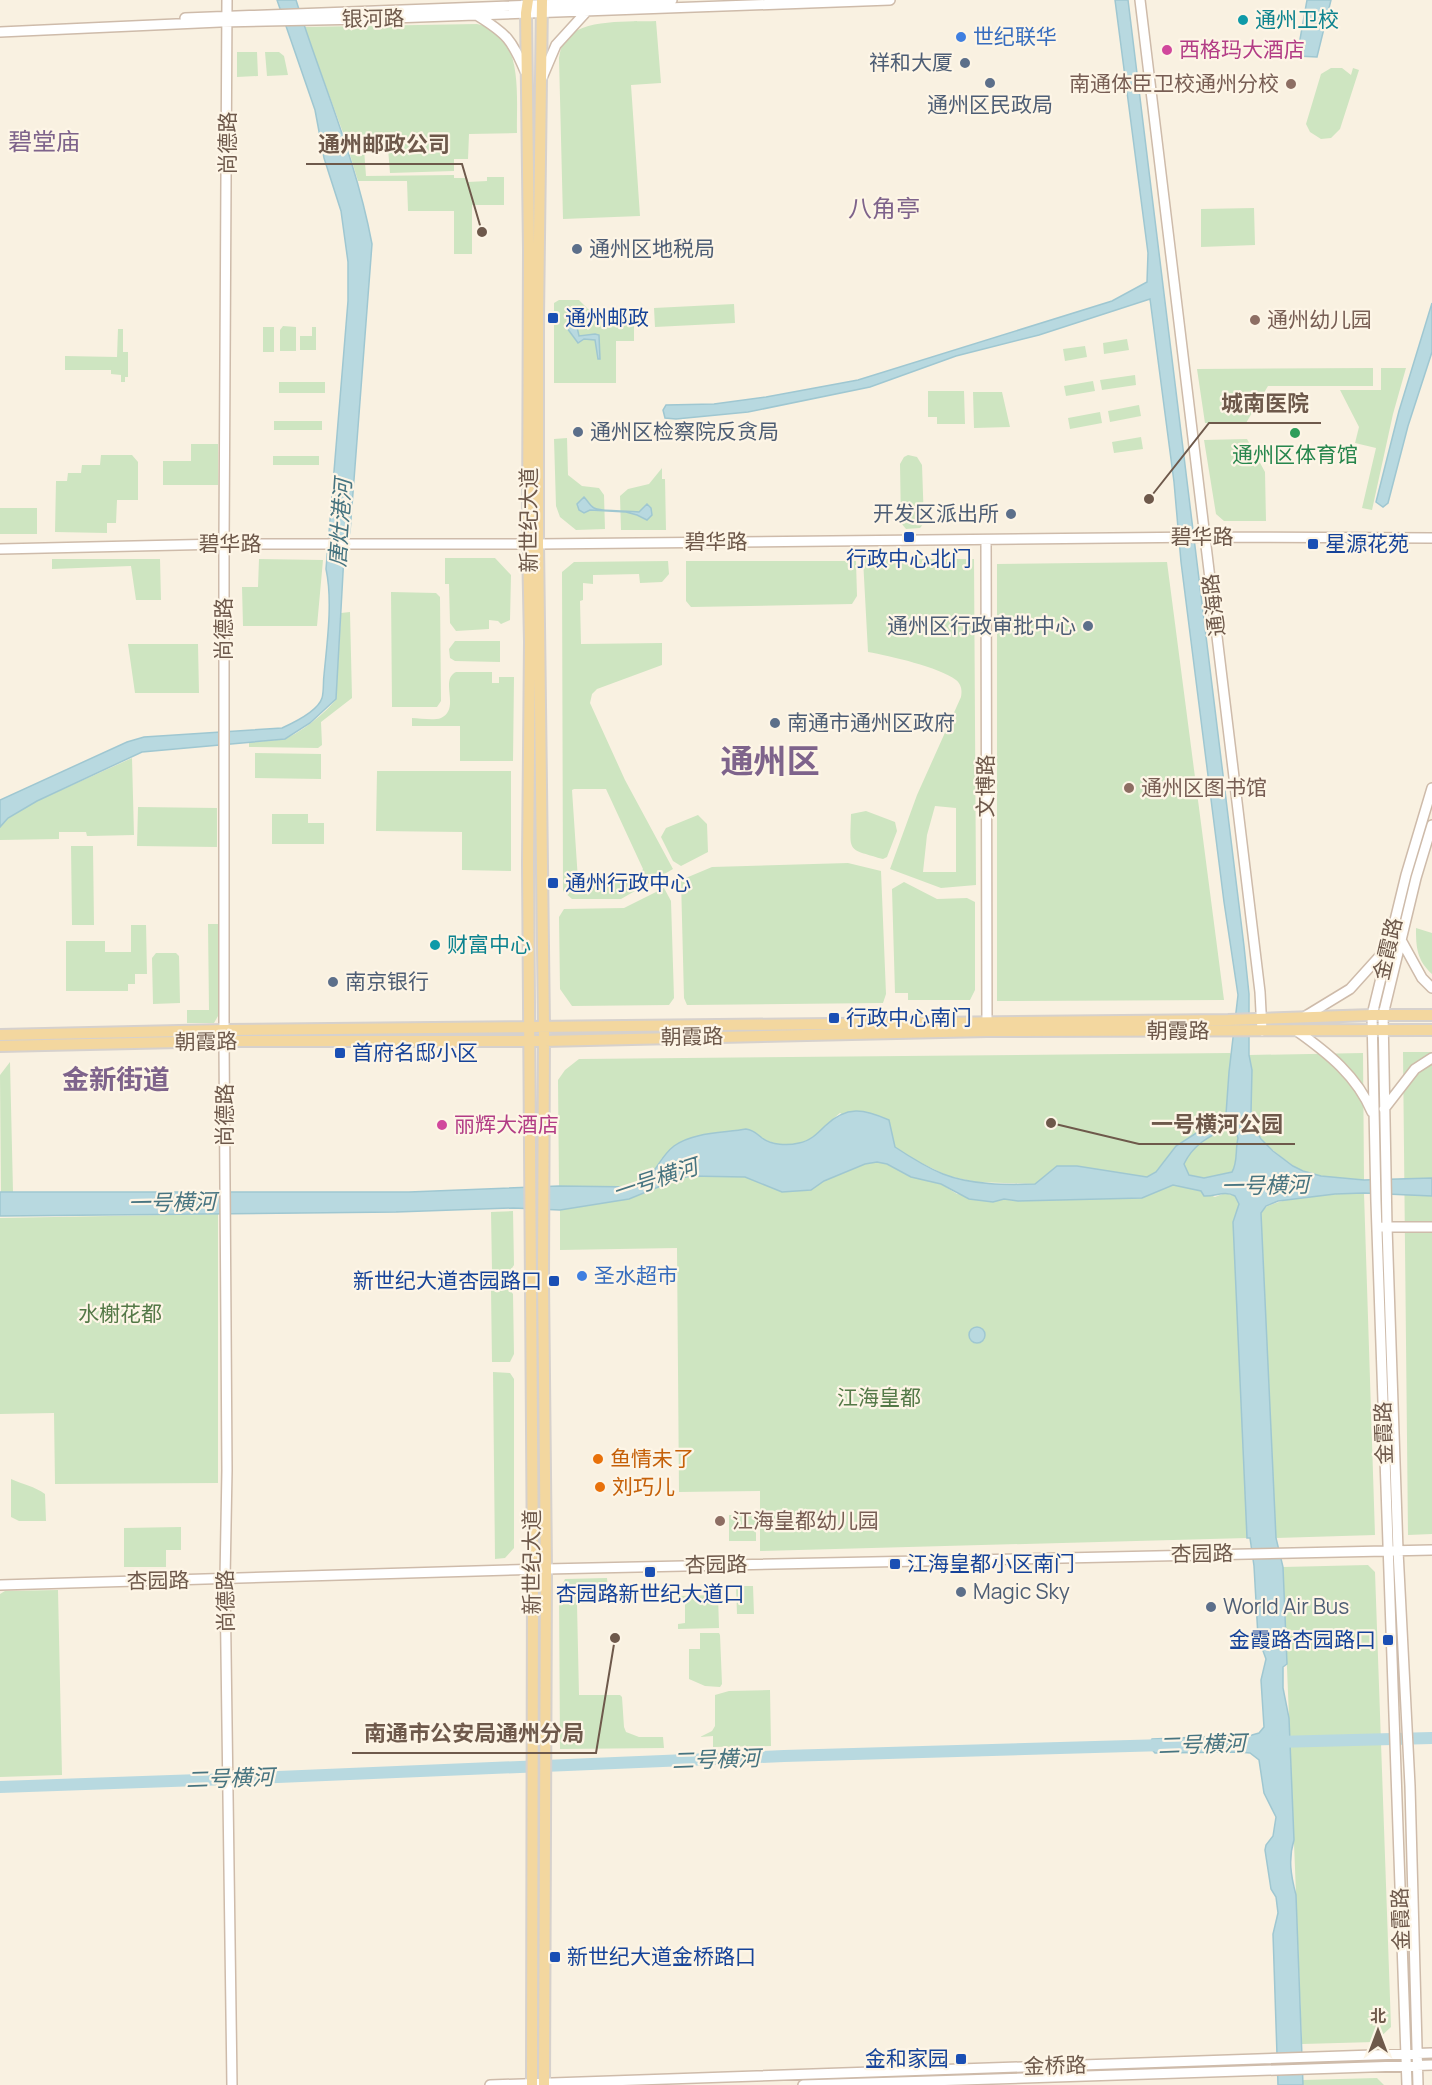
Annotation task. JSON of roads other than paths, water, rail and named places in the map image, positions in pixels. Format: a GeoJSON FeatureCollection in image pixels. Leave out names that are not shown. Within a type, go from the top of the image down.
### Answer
{"type":"FeatureCollection","features":[{"type":"Feature","properties":{"kind":"main road","name":"新世纪大道"},"geometry":{"type":"LineString","coordinates":[[527,6],[533,544],[544,1028],[537,1181],[531,1213],[532,2084]]}},
{"type":"Feature","properties":{"kind":"main road","name":"新世纪大道"},"geometry":{"type":"LineString","coordinates":[[541,6],[528,863],[530,1040],[537,1181],[543,1213],[546,1569],[544,2084]]}},
{"type":"Feature","properties":{"kind":"main road","name":"朝霞路"},"geometry":{"type":"LineString","coordinates":[[0,1046],[224,1036],[530,1028],[987,1027],[1229,1032],[1304,1017],[1432,1016]]}},
{"type":"Feature","properties":{"kind":"main road","name":"朝霞路"},"geometry":{"type":"LineString","coordinates":[[0,1035],[544,1041],[1228,1020],[1297,1031],[1432,1030]]}},
{"type":"Feature","properties":{"kind":"street","name":"尚德路"},"geometry":{"type":"LineString","coordinates":[[227,0],[224,544],[227,1458],[225,1579],[232,2085]]}},
{"type":"Feature","properties":{"kind":"street"},"geometry":{"type":"LineString","coordinates":[[491,0],[480,12],[513,44],[527,76]]}},
{"type":"Feature","properties":{"kind":"street","name":"银河路"},"geometry":{"type":"LineString","coordinates":[[581,5],[672,0]]}},
{"type":"Feature","properties":{"kind":"street","name":"银河路"},"geometry":{"type":"LineString","coordinates":[[0,27],[480,12],[527,6],[890,0]]}},
{"type":"Feature","properties":{"kind":"street","name":"通海路"},"geometry":{"type":"LineString","coordinates":[[1140,0],[1206,537],[1258,1025]]}},
{"type":"Feature","properties":{"kind":"street"},"geometry":{"type":"LineString","coordinates":[[540,83],[556,45],[581,5]]}},
{"type":"Feature","properties":{"kind":"street","name":"银河路"},"geometry":{"type":"LineString","coordinates":[[0,32],[228,19]]}},
{"type":"Feature","properties":{"kind":"street","name":"碧华路"},"geometry":{"type":"LineString","coordinates":[[0,549],[224,544],[533,544],[1206,537],[1432,538]]}},
{"type":"Feature","properties":{"kind":"street","name":"文博路"},"geometry":{"type":"LineString","coordinates":[[986,540],[987,1027]]}},
{"type":"Feature","properties":{"kind":"street","name":"金霞路"},"geometry":{"type":"LineString","coordinates":[[1418,2085],[1407,1731],[1382,1227],[1376,1202],[1374,1117],[1378,1015],[1388,947],[1406,874],[1432,788]]}},
{"type":"Feature","properties":{"kind":"street","name":"金霞路"},"geometry":{"type":"LineString","coordinates":[[1378,1015],[1432,825]]}},
{"type":"Feature","properties":{"kind":"street"},"geometry":{"type":"LineString","coordinates":[[1401,939],[1422,978],[1432,988]]}},
{"type":"Feature","properties":{"kind":"street"},"geometry":{"type":"LineString","coordinates":[[1304,1017],[1350,989],[1388,947]]}},
{"type":"Feature","properties":{"kind":"street"},"geometry":{"type":"LineString","coordinates":[[1297,1031],[1342,1066],[1366,1098],[1374,1117]]}},
{"type":"Feature","properties":{"kind":"street","name":"金霞路"},"geometry":{"type":"LineString","coordinates":[[1378,1031],[1384,1109],[1386,1207],[1382,1227],[1388,1550],[1407,2085]]}},
{"type":"Feature","properties":{"kind":"street"},"geometry":{"type":"LineString","coordinates":[[1384,1109],[1415,1069],[1432,1058]]}},
{"type":"Feature","properties":{"kind":"street"},"geometry":{"type":"LineString","coordinates":[[1382,1227],[1432,1227]]}},
{"type":"Feature","properties":{"kind":"street","name":"杏园路"},"geometry":{"type":"LineString","coordinates":[[0,1585],[546,1569],[1432,1550]]}},
{"type":"Feature","properties":{"kind":"street","name":"金桥路"},"geometry":{"type":"LineString","coordinates":[[490,2085],[1432,2053]]}},
{"type":"Feature","properties":{"kind":"street","name":"金桥路"},"geometry":{"type":"LineString","coordinates":[[803,2085],[1432,2065]]}},
{"type":"Feature","properties":{"kind":"water","name":"唐灶港河"},"geometry":{"type":"Polygon","coordinates":[[[277,0],[296,0],[348,151],[372,244],[350,532],[344,555],[336,699],[310,723],[285,739],[142,752],[37,801],[8,818],[0,827],[0,800],[127,742],[144,737],[282,728],[310,712],[322,698],[329,608],[326,569],[348,301],[348,262],[341,211],[324,158],[315,110],[277,0]]]}},
{"type":"Feature","properties":{"kind":"water","name":"一号横河"},"geometry":{"type":"Polygon","coordinates":[[[1115,0],[1128,0],[1244,946],[1249,994],[1252,1123],[1261,1139],[1273,1151],[1303,1171],[1321,1176],[1364,1180],[1432,1178],[1432,1196],[1335,1194],[1278,1201],[1266,1206],[1261,1213],[1276,1538],[1283,1567],[1287,1664],[1283,1667],[1283,1688],[1289,1718],[1294,1840],[1291,1868],[1296,1895],[1303,2085],[1278,2085],[1273,1934],[1278,1913],[1276,1897],[1271,1889],[1265,1850],[1273,1836],[1276,1817],[1264,1793],[1259,1760],[1250,1753],[1239,1752],[1155,1753],[1149,1746],[1152,1739],[1252,1735],[1259,1733],[1264,1727],[1261,1680],[1266,1659],[1258,1637],[1254,1566],[1250,1538],[1247,1538],[1233,1222],[1239,1204],[1235,1196],[1223,1194],[1204,1196],[1201,1191],[1173,1185],[1142,1198],[1018,1201],[1004,1199],[993,1202],[969,1199],[941,1184],[911,1177],[887,1164],[877,1162],[865,1164],[824,1181],[811,1190],[782,1192],[745,1177],[690,1176],[629,1199],[560,1210],[513,1208],[396,1212],[0,1216],[0,1192],[409,1192],[559,1186],[636,1187],[648,1178],[674,1146],[690,1138],[746,1129],[770,1142],[794,1144],[810,1139],[833,1119],[856,1111],[872,1113],[889,1120],[895,1147],[918,1162],[954,1178],[1001,1184],[1035,1184],[1057,1166],[1077,1166],[1147,1177],[1156,1172],[1176,1146],[1226,1114],[1238,995],[1181,562],[1174,482],[1150,299],[1039,335],[956,356],[870,387],[748,412],[676,419],[665,418],[663,410],[666,405],[714,404],[858,380],[1112,301],[1147,282],[1148,253],[1115,0]],[[1226,1128],[1196,1147],[1184,1164],[1189,1175],[1204,1178],[1232,1172],[1238,1138],[1236,1132],[1226,1128]]]}},
{"type":"Feature","properties":{"kind":"water"},"geometry":{"type":"Polygon","coordinates":[[[1307,0],[1331,0],[1317,57],[1297,56],[1307,0]]]}},
{"type":"Feature","properties":{"kind":"water"},"geometry":{"type":"Polygon","coordinates":[[[1432,303],[1432,352],[1408,426],[1388,503],[1383,507],[1376,502],[1399,411],[1432,303]]]}},
{"type":"Feature","properties":{"kind":"water"},"geometry":{"type":"Polygon","coordinates":[[[582,322],[583,325],[577,327],[579,336],[599,335],[600,359],[598,359],[595,340],[584,339],[578,343],[567,328],[568,324],[582,322]]]}},
{"type":"Feature","properties":{"kind":"water"},"geometry":{"type":"Polygon","coordinates":[[[584,497],[593,507],[602,510],[639,512],[647,504],[651,508],[652,515],[647,520],[626,512],[590,510],[584,513],[579,510],[577,504],[584,497]]]}},
{"type":"Feature","properties":{"kind":"water"},"geometry":{"type":"Polygon","coordinates":[[[974,1327],[980,1327],[985,1335],[983,1341],[974,1343],[969,1338],[969,1332],[974,1327]]]}},
{"type":"Feature","properties":{"kind":"waterway","name":"二号横河"},"geometry":{"type":"LineString","coordinates":[[1275,1742],[1432,1738]]}},
{"type":"Feature","properties":{"kind":"waterway","name":"二号横河"},"geometry":{"type":"LineString","coordinates":[[0,1787],[784,1756],[1165,1745]]}},
{"type":"Feature","properties":{"kind":"place","name":"通州卫校"},"geometry":{"type":"Point","coordinates":[1243,20]}},
{"type":"Feature","properties":{"kind":"place","name":"世纪联华"},"geometry":{"type":"Point","coordinates":[961,37]}},
{"type":"Feature","properties":{"kind":"place","name":"西格玛大酒店"},"geometry":{"type":"Point","coordinates":[1167,50]}},
{"type":"Feature","properties":{"kind":"place","name":"祥和大厦"},"geometry":{"type":"Point","coordinates":[965,63]}},
{"type":"Feature","properties":{"kind":"place","name":"通州区民政局"},"geometry":{"type":"Point","coordinates":[990,83]}},
{"type":"Feature","properties":{"kind":"place","name":"南通体臣卫校通州分校"},"geometry":{"type":"Point","coordinates":[1291,84]}},
{"type":"Feature","properties":{"kind":"place","name":"通州邮政公司"},"geometry":{"type":"Point","coordinates":[482,232]}},
{"type":"Feature","properties":{"kind":"place","name":"通州区地税局"},"geometry":{"type":"Point","coordinates":[577,249]}},
{"type":"Feature","properties":{"kind":"place","name":"通州邮政"},"geometry":{"type":"Point","coordinates":[553,318]}},
{"type":"Feature","properties":{"kind":"place","name":"通州幼儿园"},"geometry":{"type":"Point","coordinates":[1255,320]}},
{"type":"Feature","properties":{"kind":"place","name":"通州区检察院反贪局"},"geometry":{"type":"Point","coordinates":[578,432]}},
{"type":"Feature","properties":{"kind":"place","name":"通州区体育馆"},"geometry":{"type":"Point","coordinates":[1295,433]}},
{"type":"Feature","properties":{"kind":"place","name":"城南医院"},"geometry":{"type":"Point","coordinates":[1149,499]}},
{"type":"Feature","properties":{"kind":"place","name":"开发区派出所"},"geometry":{"type":"Point","coordinates":[1011,514]}},
{"type":"Feature","properties":{"kind":"place","name":"行政中心北门"},"geometry":{"type":"Point","coordinates":[909,537]}},
{"type":"Feature","properties":{"kind":"place","name":"星源花苑"},"geometry":{"type":"Point","coordinates":[1313,544]}},
{"type":"Feature","properties":{"kind":"place","name":"通州区行政审批中心"},"geometry":{"type":"Point","coordinates":[1088,626]}},
{"type":"Feature","properties":{"kind":"place","name":"南通市通州区政府"},"geometry":{"type":"Point","coordinates":[775,723]}},
{"type":"Feature","properties":{"kind":"place","name":"通州区图书馆"},"geometry":{"type":"Point","coordinates":[1129,788]}},
{"type":"Feature","properties":{"kind":"place","name":"通州行政中心"},"geometry":{"type":"Point","coordinates":[553,883]}},
{"type":"Feature","properties":{"kind":"place","name":"财富中心"},"geometry":{"type":"Point","coordinates":[435,945]}},
{"type":"Feature","properties":{"kind":"place","name":"南京银行"},"geometry":{"type":"Point","coordinates":[333,982]}},
{"type":"Feature","properties":{"kind":"place","name":"行政中心南门"},"geometry":{"type":"Point","coordinates":[834,1018]}},
{"type":"Feature","properties":{"kind":"place","name":"首府名邸小区"},"geometry":{"type":"Point","coordinates":[340,1053]}},
{"type":"Feature","properties":{"kind":"place","name":"一号横河公园"},"geometry":{"type":"Point","coordinates":[1051,1123]}},
{"type":"Feature","properties":{"kind":"place","name":"丽辉大酒店"},"geometry":{"type":"Point","coordinates":[442,1125]}},
{"type":"Feature","properties":{"kind":"place","name":"圣水超市"},"geometry":{"type":"Point","coordinates":[582,1276]}},
{"type":"Feature","properties":{"kind":"place","name":"新世纪大道杏园路口"},"geometry":{"type":"Point","coordinates":[554,1281]}},
{"type":"Feature","properties":{"kind":"place","name":"鱼情未了"},"geometry":{"type":"Point","coordinates":[598,1459]}},
{"type":"Feature","properties":{"kind":"place","name":"刘巧儿"},"geometry":{"type":"Point","coordinates":[600,1487]}},
{"type":"Feature","properties":{"kind":"place","name":"江海皇都幼儿园"},"geometry":{"type":"Point","coordinates":[720,1521]}},
{"type":"Feature","properties":{"kind":"place","name":"江海皇都小区南门"},"geometry":{"type":"Point","coordinates":[895,1564]}},
{"type":"Feature","properties":{"kind":"place","name":"杏园路新世纪大道口"},"geometry":{"type":"Point","coordinates":[650,1572]}},
{"type":"Feature","properties":{"kind":"place","name":"Magic Sky"},"geometry":{"type":"Point","coordinates":[961,1592]}},
{"type":"Feature","properties":{"kind":"place","name":"World Air Bus"},"geometry":{"type":"Point","coordinates":[1211,1607]}},
{"type":"Feature","properties":{"kind":"place","name":"南通市公安局通州分局"},"geometry":{"type":"Point","coordinates":[615,1638]}},
{"type":"Feature","properties":{"kind":"place","name":"金霞路杏园路口"},"geometry":{"type":"Point","coordinates":[1388,1640]}},
{"type":"Feature","properties":{"kind":"place","name":"新世纪大道金桥路口"},"geometry":{"type":"Point","coordinates":[555,1957]}},
{"type":"Feature","properties":{"kind":"place","name":"金和家园"},"geometry":{"type":"Point","coordinates":[961,2059]}},
{"type":"Feature","properties":{"kind":"district","name":"碧堂庙"},"geometry":{"type":"Point","coordinates":[44,142]}},
{"type":"Feature","properties":{"kind":"district","name":"八角亭"},"geometry":{"type":"Point","coordinates":[884,209]}},
{"type":"Feature","properties":{"kind":"district","name":"通州区"},"geometry":{"type":"Point","coordinates":[770,761]}},
{"type":"Feature","properties":{"kind":"district","name":"金新街道"},"geometry":{"type":"Point","coordinates":[116,1080]}},
{"type":"Feature","properties":{"kind":"park label","name":"水榭花都"},"geometry":{"type":"Point","coordinates":[120,1314]}},
{"type":"Feature","properties":{"kind":"park label","name":"江海皇都"},"geometry":{"type":"Point","coordinates":[879,1398]}}]}
